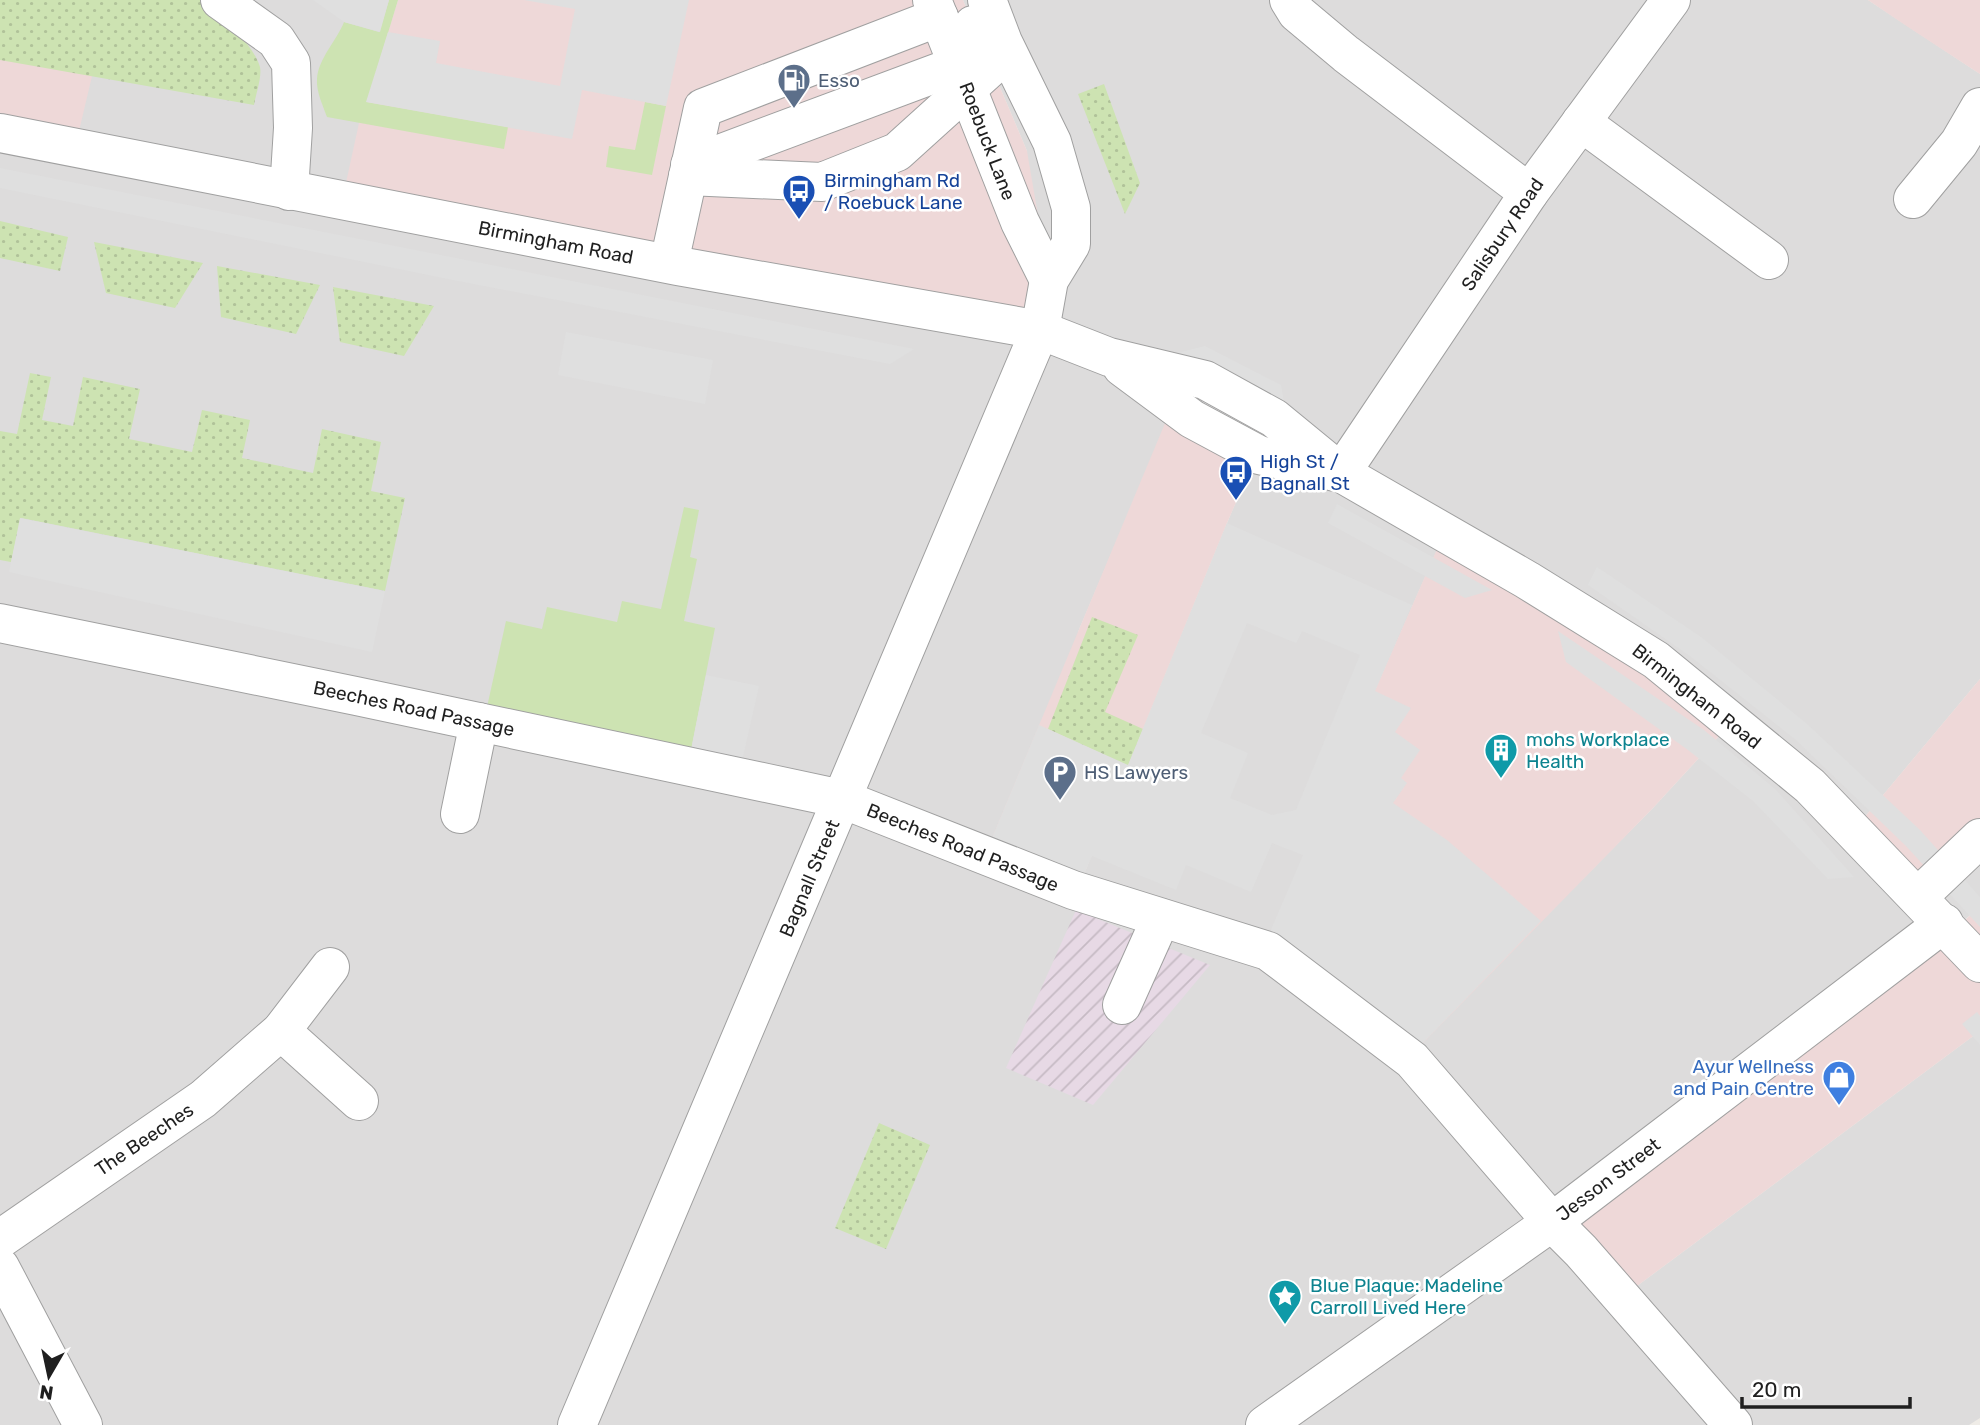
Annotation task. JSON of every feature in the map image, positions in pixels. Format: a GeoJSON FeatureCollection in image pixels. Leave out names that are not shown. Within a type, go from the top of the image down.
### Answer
{"type":"FeatureCollection","features":[{"type":"Feature","properties":{"kind":"street"},"geometry":{"type":"LineString","coordinates":[[220,0],[276,40],[291,62],[293,128],[289,191]]}},
{"type":"Feature","properties":{"kind":"street"},"geometry":{"type":"LineString","coordinates":[[987,0],[1003,42],[1052,142],[1071,208],[1071,244],[1049,280],[1040,331]]}},
{"type":"Feature","properties":{"kind":"street"},"geometry":{"type":"LineString","coordinates":[[1289,0],[1297,13],[1346,54],[1529,193]]}},
{"type":"Feature","properties":{"kind":"street","name":"Salisbury Road"},"geometry":{"type":"LineString","coordinates":[[1341,474],[1529,193],[1671,0]]}},
{"type":"Feature","properties":{"kind":"street"},"geometry":{"type":"LineString","coordinates":[[669,263],[689,171],[703,108],[945,6],[991,66],[689,171]]}},
{"type":"Feature","properties":{"kind":"street"},"geometry":{"type":"LineString","coordinates":[[689,171],[822,181],[897,152],[963,76]]}},
{"type":"Feature","properties":{"kind":"street","name":"Roebuck Lane"},"geometry":{"type":"LineString","coordinates":[[963,76],[1020,222],[1049,280]]}},
{"type":"Feature","properties":{"kind":"street"},"geometry":{"type":"LineString","coordinates":[[1913,200],[1959,143],[1980,107]]}},
{"type":"Feature","properties":{"kind":"street"},"geometry":{"type":"LineString","coordinates":[[1581,122],[1769,260]]}},
{"type":"Feature","properties":{"kind":"street","name":"Birmingham Road"},"geometry":{"type":"LineString","coordinates":[[0,133],[289,191],[1040,331],[1109,358],[1205,380],[1274,418],[1341,474],[1527,580],[1657,660],[1810,786],[1980,963]]}},
{"type":"Feature","properties":{"kind":"street","name":"Bagnall Street"},"geometry":{"type":"LineString","coordinates":[[577,1425],[1040,331]]}},
{"type":"Feature","properties":{"kind":"street","name":"Beeches Road Passage"},"geometry":{"type":"LineString","coordinates":[[0,624],[842,799],[1073,890],[1268,951],[1412,1060],[1733,1425]]}},
{"type":"Feature","properties":{"kind":"street"},"geometry":{"type":"LineString","coordinates":[[460,814],[479,722]]}},
{"type":"Feature","properties":{"kind":"street","name":"Jesson Street"},"geometry":{"type":"LineString","coordinates":[[1265,1425],[1552,1222],[1931,910],[1980,838]]}},
{"type":"Feature","properties":{"kind":"street"},"geometry":{"type":"LineString","coordinates":[[1122,1005],[1161,918]]}},
{"type":"Feature","properties":{"kind":"street","name":"The Beeches"},"geometry":{"type":"LineString","coordinates":[[0,1239],[203,1098],[281,1031],[330,967]]}},
{"type":"Feature","properties":{"kind":"street"},"geometry":{"type":"LineString","coordinates":[[281,1031],[359,1101]]}},
{"type":"Feature","properties":{"kind":"street"},"geometry":{"type":"LineString","coordinates":[[0,1267],[83,1425]]}},
{"type":"Feature","properties":{"kind":"shaded area"},"geometry":{"type":"Polygon","coordinates":[[[0,0],[110,0],[75,148],[0,133],[0,0]]]}},
{"type":"Feature","properties":{"kind":"shaded area"},"geometry":{"type":"Polygon","coordinates":[[[110,0],[398,0],[359,123],[1027,151],[963,0],[1868,0],[1980,74],[1980,679],[1853,831],[1980,855],[1980,907],[1951,931],[1633,1289],[1980,1031],[1980,1418],[1969,1425],[0,1425],[0,133],[110,0]],[[1264,436],[1140,486],[1078,632],[1082,879],[1227,523],[1264,436]],[[1444,534],[1303,855],[1541,921],[1653,808],[1732,722],[1444,534]]]}},
{"type":"Feature","properties":{"kind":"shaded area"},"geometry":{"type":"Polygon","coordinates":[[[313,0],[389,0],[380,32],[344,22],[313,0]]]}},
{"type":"Feature","properties":{"kind":"shaded area"},"geometry":{"type":"Polygon","coordinates":[[[398,0],[963,0],[1027,151],[1049,280],[1040,330],[342,201],[359,123],[398,0]]]}},
{"type":"Feature","properties":{"kind":"shaded area"},"geometry":{"type":"Polygon","coordinates":[[[524,0],[689,0],[666,106],[582,90],[572,139],[366,102],[388,32],[440,41],[436,63],[560,86],[575,9],[524,0]]]}},
{"type":"Feature","properties":{"kind":"shaded area"},"geometry":{"type":"Polygon","coordinates":[[[1868,0],[1980,0],[1980,74],[1908,27],[1868,0]]]}},
{"type":"Feature","properties":{"kind":"shaded area"},"geometry":{"type":"Polygon","coordinates":[[[0,168],[914,349],[890,364],[453,280],[0,188],[0,168]]]}},
{"type":"Feature","properties":{"kind":"shaded area"},"geometry":{"type":"Polygon","coordinates":[[[566,332],[713,360],[705,404],[558,375],[566,332]]]}},
{"type":"Feature","properties":{"kind":"shaded area"},"geometry":{"type":"Polygon","coordinates":[[[1205,346],[1281,385],[1285,408],[1177,353],[1205,346]]]}},
{"type":"Feature","properties":{"kind":"shaded area"},"geometry":{"type":"Polygon","coordinates":[[[1178,392],[1265,436],[1082,879],[992,838],[1178,392]]]}},
{"type":"Feature","properties":{"kind":"shaded area"},"geometry":{"type":"Polygon","coordinates":[[[1337,504],[1492,590],[1465,598],[1328,523],[1337,504]]]}},
{"type":"Feature","properties":{"kind":"shaded area"},"geometry":{"type":"Polygon","coordinates":[[[20,518],[385,591],[372,652],[9,572],[20,518]]]}},
{"type":"Feature","properties":{"kind":"shaded area"},"geometry":{"type":"Polygon","coordinates":[[[1227,523],[1412,605],[1375,691],[1411,708],[1395,732],[1420,750],[1401,778],[1407,783],[1393,803],[1447,840],[1541,921],[1419,1047],[1270,932],[1303,855],[1272,843],[1251,892],[1186,865],[1176,890],[1092,856],[1082,879],[992,838],[1039,725],[1128,765],[1227,523]],[[1247,623],[1201,733],[1248,753],[1230,798],[1272,815],[1296,810],[1360,655],[1302,631],[1296,643],[1247,623]]]}},
{"type":"Feature","properties":{"kind":"shaded area"},"geometry":{"type":"Polygon","coordinates":[[[1444,533],[1732,722],[1653,808],[1419,1047],[1303,855],[1444,533]]]}},
{"type":"Feature","properties":{"kind":"shaded area"},"geometry":{"type":"Polygon","coordinates":[[[1597,567],[1701,637],[1807,724],[1920,830],[1980,897],[1980,927],[1906,846],[1796,740],[1690,656],[1588,585],[1597,567]]]}},
{"type":"Feature","properties":{"kind":"shaded area"},"geometry":{"type":"Polygon","coordinates":[[[1558,631],[1704,730],[1775,789],[1854,877],[1828,879],[1753,801],[1688,750],[1566,662],[1558,631]]]}},
{"type":"Feature","properties":{"kind":"shaded area"},"geometry":{"type":"Polygon","coordinates":[[[706,675],[759,686],[742,761],[691,750],[706,675]]]}},
{"type":"Feature","properties":{"kind":"shaded area"},"geometry":{"type":"Polygon","coordinates":[[[1980,679],[1980,855],[1930,909],[1853,831],[1980,679]]]}},
{"type":"Feature","properties":{"kind":"shaded area"},"geometry":{"type":"Polygon","coordinates":[[[1980,907],[1980,1031],[1633,1289],[1552,1222],[1952,931],[1980,907]]]}},
{"type":"Feature","properties":{"kind":"shaded area"},"geometry":{"type":"Polygon","coordinates":[[[1076,910],[1210,965],[1093,1105],[1006,1068],[1076,910]]]}},
{"type":"Feature","properties":{"kind":"shaded area"},"geometry":{"type":"Polygon","coordinates":[[[1977,1012],[1980,1016],[1980,1045],[1962,1024],[1977,1012]]]}},
{"type":"Feature","properties":{"kind":"green space"},"geometry":{"type":"Polygon","coordinates":[[[0,0],[203,0],[235,30],[256,58],[260,76],[254,105],[0,60],[0,0]]]}},
{"type":"Feature","properties":{"kind":"green space"},"geometry":{"type":"Polygon","coordinates":[[[389,0],[398,0],[367,102],[508,127],[504,149],[327,117],[317,84],[324,57],[344,22],[379,32],[389,0]]]}},
{"type":"Feature","properties":{"kind":"green space"},"geometry":{"type":"Polygon","coordinates":[[[1104,84],[1140,183],[1125,214],[1078,94],[1104,84]]]}},
{"type":"Feature","properties":{"kind":"green space"},"geometry":{"type":"Polygon","coordinates":[[[645,102],[666,106],[652,175],[606,167],[609,146],[635,150],[645,102]]]}},
{"type":"Feature","properties":{"kind":"green space"},"geometry":{"type":"Polygon","coordinates":[[[0,221],[68,237],[60,271],[0,258],[0,221]]]}},
{"type":"Feature","properties":{"kind":"green space"},"geometry":{"type":"Polygon","coordinates":[[[94,242],[203,263],[175,308],[106,293],[94,242]]]}},
{"type":"Feature","properties":{"kind":"green space"},"geometry":{"type":"Polygon","coordinates":[[[217,266],[320,285],[296,334],[221,317],[217,266]]]}},
{"type":"Feature","properties":{"kind":"green space"},"geometry":{"type":"Polygon","coordinates":[[[333,287],[434,306],[404,356],[340,342],[333,287]]]}},
{"type":"Feature","properties":{"kind":"green space"},"geometry":{"type":"Polygon","coordinates":[[[30,373],[51,377],[42,420],[73,426],[83,377],[140,389],[129,439],[192,452],[202,410],[250,420],[242,458],[313,473],[322,429],[381,442],[371,491],[405,498],[385,591],[21,518],[11,562],[0,560],[0,431],[17,434],[30,373]]]}},
{"type":"Feature","properties":{"kind":"green space"},"geometry":{"type":"Polygon","coordinates":[[[684,507],[699,510],[690,557],[697,559],[684,621],[715,628],[691,750],[487,707],[506,621],[542,629],[547,607],[617,622],[622,601],[661,609],[684,507]]]}},
{"type":"Feature","properties":{"kind":"green space"},"geometry":{"type":"Polygon","coordinates":[[[1092,617],[1138,635],[1105,712],[1143,729],[1128,766],[1048,729],[1092,617]]]}},
{"type":"Feature","properties":{"kind":"green space"},"geometry":{"type":"Polygon","coordinates":[[[879,1123],[930,1145],[886,1249],[835,1228],[879,1123]]]}},
{"type":"Feature","properties":{"kind":"place","name":"Esso"},"geometry":{"type":"Point","coordinates":[794,110]}},
{"type":"Feature","properties":{"kind":"place","name":"Birmingham Rd / Roebuck Lane"},"geometry":{"type":"Point","coordinates":[799,221]}},
{"type":"Feature","properties":{"kind":"place","name":"High St / Bagnall St"},"geometry":{"type":"Point","coordinates":[1236,502]}},
{"type":"Feature","properties":{"kind":"place","name":"mohs Workplace Health"},"geometry":{"type":"Point","coordinates":[1501,780]}},
{"type":"Feature","properties":{"kind":"place","name":"HS Lawyers"},"geometry":{"type":"Point","coordinates":[1060,802]}},
{"type":"Feature","properties":{"kind":"place","name":"Ayur Wellness and Pain Centre"},"geometry":{"type":"Point","coordinates":[1839,1107]}},
{"type":"Feature","properties":{"kind":"place","name":"Blue Plaque: Madeline Carroll Lived Here"},"geometry":{"type":"Point","coordinates":[1285,1326]}}]}
